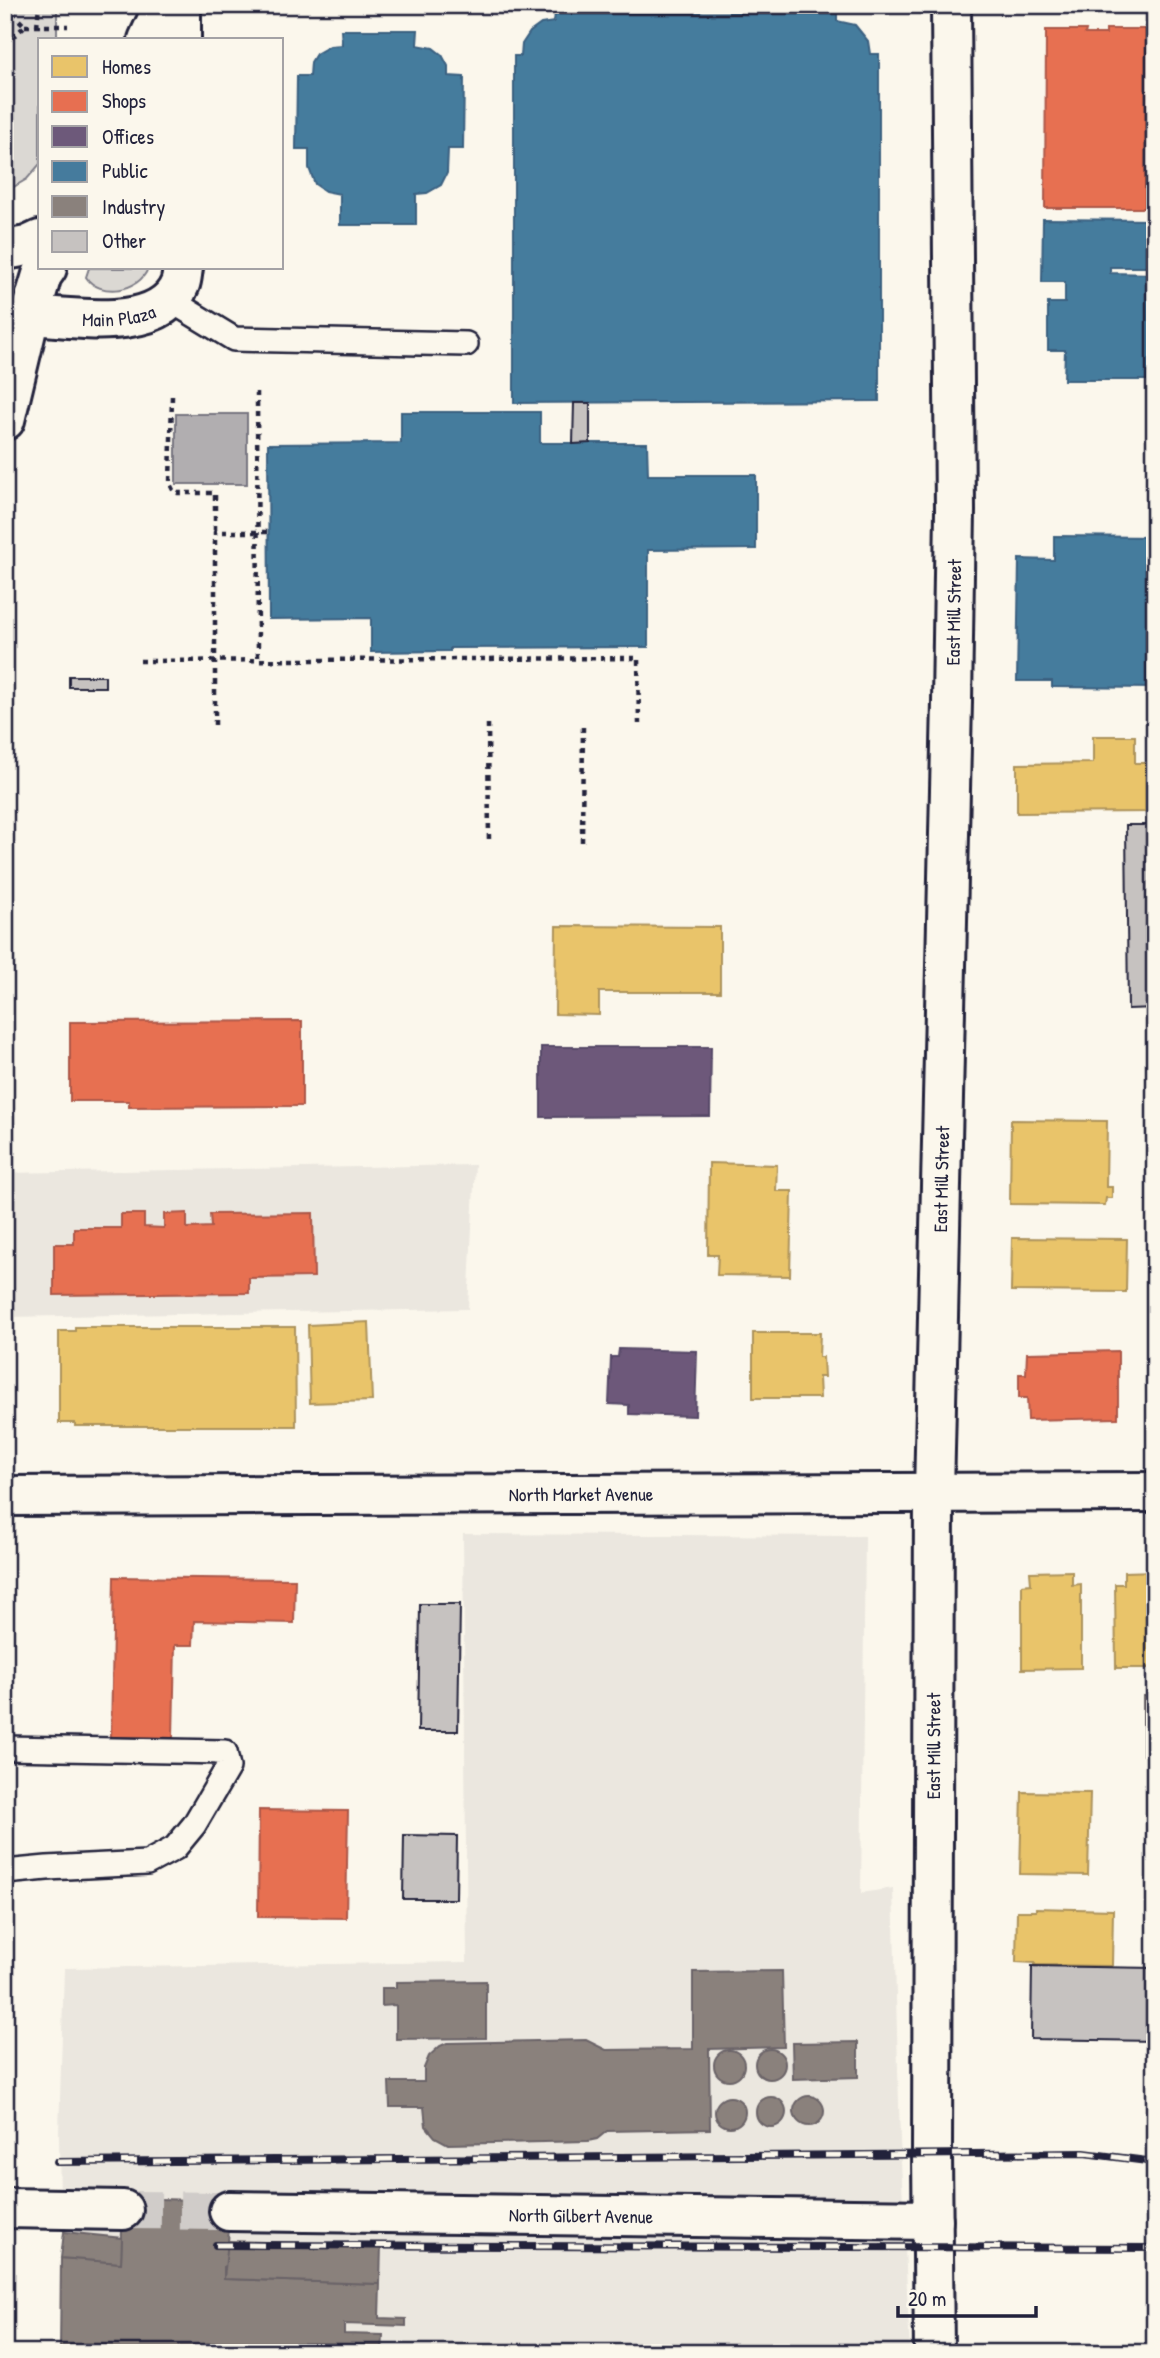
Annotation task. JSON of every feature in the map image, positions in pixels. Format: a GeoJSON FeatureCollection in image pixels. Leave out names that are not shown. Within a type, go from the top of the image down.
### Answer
{"type":"FeatureCollection","features":[{"type":"Feature","properties":{"kind":"street"},"geometry":{"type":"LineString","coordinates":[[138,38],[139,5]]}},
{"type":"Feature","properties":{"kind":"street"},"geometry":{"type":"LineString","coordinates":[[150,38],[167,5]]}},
{"type":"Feature","properties":{"kind":"street"},"geometry":{"type":"LineString","coordinates":[[181,5],[181,38]]}},
{"type":"Feature","properties":{"kind":"street","name":"East Mill Street"},"geometry":{"type":"LineString","coordinates":[[934,2353],[934,1493],[954,534],[951,5]]}},
{"type":"Feature","properties":{"kind":"street"},"geometry":{"type":"LineString","coordinates":[[5,250],[38,241]]}},
{"type":"Feature","properties":{"kind":"street"},"geometry":{"type":"LineString","coordinates":[[5,420],[30,315],[46,270]]}},
{"type":"Feature","properties":{"kind":"street","name":"Main Plaza"},"geometry":{"type":"LineString","coordinates":[[30,315],[115,319],[152,311],[176,284]]}},
{"type":"Feature","properties":{"kind":"street","name":"North Market Avenue"},"geometry":{"type":"LineString","coordinates":[[5,1496],[1155,1492]]}},
{"type":"Feature","properties":{"kind":"street"},"geometry":{"type":"LineString","coordinates":[[5,2208],[123,2210]]}},
{"type":"Feature","properties":{"kind":"street","name":"North Gilbert Avenue"},"geometry":{"type":"LineString","coordinates":[[229,2211],[933,2220]]}},
{"type":"Feature","properties":{"kind":"lane"},"geometry":{"type":"LineString","coordinates":[[176,284],[234,339],[466,344]]}},
{"type":"Feature","properties":{"kind":"lane"},"geometry":{"type":"LineString","coordinates":[[5,1748],[225,1752],[228,1767],[194,1825],[175,1848],[147,1863],[5,1872]]}},
{"type":"Feature","properties":{"kind":"path"},"geometry":{"type":"LineString","coordinates":[[37,26],[39,5]]}},
{"type":"Feature","properties":{"kind":"path"},"geometry":{"type":"LineString","coordinates":[[5,6],[25,26]]}},
{"type":"Feature","properties":{"kind":"path"},"geometry":{"type":"LineString","coordinates":[[5,44],[25,26],[68,26]]}},
{"type":"Feature","properties":{"kind":"path"},"geometry":{"type":"LineString","coordinates":[[257,392],[258,660]]}},
{"type":"Feature","properties":{"kind":"path"},"geometry":{"type":"LineString","coordinates":[[172,396],[171,488],[178,493],[215,493],[215,725]]}},
{"type":"Feature","properties":{"kind":"path"},"geometry":{"type":"LineString","coordinates":[[215,532],[269,532]]}},
{"type":"Feature","properties":{"kind":"path"},"geometry":{"type":"LineString","coordinates":[[140,661],[638,658],[639,724]]}},
{"type":"Feature","properties":{"kind":"path"},"geometry":{"type":"LineString","coordinates":[[488,724],[489,843]]}},
{"type":"Feature","properties":{"kind":"path"},"geometry":{"type":"LineString","coordinates":[[582,842],[583,724]]}},
{"type":"Feature","properties":{"kind":"shaded area"},"geometry":{"type":"Polygon","coordinates":[[[5,5],[57,5],[57,38],[38,38],[38,166],[27,179],[5,192],[5,5]]]}},
{"type":"Feature","properties":{"kind":"shaded area"},"geometry":{"type":"Polygon","coordinates":[[[88,270],[147,270],[137,282],[119,289],[100,288],[86,277],[88,270]]]}},
{"type":"Feature","properties":{"kind":"shaded area"},"geometry":{"type":"Polygon","coordinates":[[[176,414],[247,414],[247,484],[176,484],[176,414]]]}},
{"type":"Feature","properties":{"kind":"shaded area"},"geometry":{"type":"Polygon","coordinates":[[[475,1165],[468,1309],[5,1317],[5,1173],[475,1165]]]}},
{"type":"Feature","properties":{"kind":"shaded area"},"geometry":{"type":"Polygon","coordinates":[[[463,1534],[865,1536],[861,1893],[893,1888],[900,2140],[910,2353],[60,2353],[64,2232],[60,2207],[59,2133],[64,1968],[467,1962],[463,1534]]]}},
{"type":"Feature","properties":{"kind":"building: Homes"},"geometry":{"type":"Polygon","coordinates":[[[1093,736],[1135,736],[1135,763],[1155,763],[1155,812],[1017,813],[1017,764],[1093,763],[1093,736]]]}},
{"type":"Feature","properties":{"kind":"building: Homes"},"geometry":{"type":"Polygon","coordinates":[[[556,926],[720,927],[720,992],[599,992],[599,1015],[555,1014],[556,926]]]}},
{"type":"Feature","properties":{"kind":"building: Homes"},"geometry":{"type":"Polygon","coordinates":[[[1011,1120],[1107,1121],[1106,1187],[1112,1187],[1112,1198],[1106,1198],[1105,1205],[1010,1204],[1011,1120]]]}},
{"type":"Feature","properties":{"kind":"building: Homes"},"geometry":{"type":"Polygon","coordinates":[[[709,1163],[777,1165],[776,1191],[792,1191],[790,1276],[717,1275],[718,1255],[708,1255],[709,1163]]]}},
{"type":"Feature","properties":{"kind":"building: Homes"},"geometry":{"type":"Polygon","coordinates":[[[1012,1238],[1127,1239],[1126,1292],[1011,1291],[1012,1238]]]}},
{"type":"Feature","properties":{"kind":"building: Homes"},"geometry":{"type":"Polygon","coordinates":[[[369,1322],[372,1401],[310,1403],[308,1325],[369,1322]]]}},
{"type":"Feature","properties":{"kind":"building: Homes"},"geometry":{"type":"Polygon","coordinates":[[[75,1327],[295,1327],[296,1426],[75,1426],[75,1423],[59,1423],[59,1331],[75,1331],[75,1327]]]}},
{"type":"Feature","properties":{"kind":"building: Homes"},"geometry":{"type":"Polygon","coordinates":[[[753,1333],[820,1333],[819,1357],[823,1357],[824,1377],[819,1377],[820,1398],[753,1398],[753,1333]]]}},
{"type":"Feature","properties":{"kind":"building: Homes"},"geometry":{"type":"Polygon","coordinates":[[[1072,1571],[1072,1585],[1081,1584],[1081,1668],[1022,1669],[1022,1585],[1031,1584],[1030,1572],[1072,1571]]]}},
{"type":"Feature","properties":{"kind":"building: Homes"},"geometry":{"type":"Polygon","coordinates":[[[1155,1571],[1155,1668],[1116,1668],[1115,1584],[1124,1584],[1124,1572],[1155,1571]]]}},
{"type":"Feature","properties":{"kind":"building: Homes"},"geometry":{"type":"Polygon","coordinates":[[[1022,1792],[1090,1793],[1088,1875],[1020,1874],[1022,1792]]]}},
{"type":"Feature","properties":{"kind":"building: Homes"},"geometry":{"type":"Polygon","coordinates":[[[1036,1908],[1113,1910],[1112,1966],[1035,1965],[1016,1962],[1017,1911],[1036,1911],[1036,1908]]]}},
{"type":"Feature","properties":{"kind":"building: Shops"},"geometry":{"type":"Polygon","coordinates":[[[1106,29],[1146,29],[1145,208],[1045,208],[1046,30],[1086,30],[1085,34],[1106,34],[1106,29]]]}},
{"type":"Feature","properties":{"kind":"building: Shops"},"geometry":{"type":"Polygon","coordinates":[[[302,1021],[302,1106],[129,1107],[129,1101],[70,1101],[70,1022],[302,1021]]]}},
{"type":"Feature","properties":{"kind":"building: Shops"},"geometry":{"type":"Polygon","coordinates":[[[187,1213],[187,1228],[211,1227],[210,1214],[313,1213],[314,1277],[249,1278],[249,1293],[54,1295],[54,1244],[74,1244],[74,1228],[121,1228],[121,1214],[144,1214],[144,1227],[164,1228],[164,1214],[187,1213]]]}},
{"type":"Feature","properties":{"kind":"building: Shops"},"geometry":{"type":"Polygon","coordinates":[[[1118,1351],[1118,1418],[1028,1420],[1027,1398],[1019,1398],[1019,1374],[1026,1374],[1027,1353],[1118,1351]]]}},
{"type":"Feature","properties":{"kind":"building: Shops"},"geometry":{"type":"Polygon","coordinates":[[[114,1577],[295,1579],[294,1623],[194,1621],[193,1645],[175,1645],[173,1738],[111,1737],[114,1577]]]}},
{"type":"Feature","properties":{"kind":"building: Shops"},"geometry":{"type":"Polygon","coordinates":[[[259,1810],[348,1811],[346,1918],[258,1917],[259,1810]]]}},
{"type":"Feature","properties":{"kind":"building: Offices"},"geometry":{"type":"Polygon","coordinates":[[[541,1047],[711,1047],[710,1116],[541,1117],[541,1047]]]}},
{"type":"Feature","properties":{"kind":"building: Offices"},"geometry":{"type":"Polygon","coordinates":[[[619,1349],[697,1351],[695,1416],[629,1414],[629,1405],[609,1404],[611,1357],[618,1357],[619,1349]]]}},
{"type":"Feature","properties":{"kind":"building: Public"},"geometry":{"type":"Polygon","coordinates":[[[837,12],[837,21],[855,25],[868,41],[870,54],[879,54],[879,401],[514,403],[514,56],[521,56],[522,44],[530,32],[541,24],[554,22],[555,13],[837,12]]]}},
{"type":"Feature","properties":{"kind":"building: Public"},"geometry":{"type":"Polygon","coordinates":[[[341,30],[418,30],[417,45],[433,48],[442,55],[448,66],[448,76],[464,77],[463,149],[448,149],[447,173],[441,185],[427,193],[416,194],[416,225],[340,225],[340,194],[325,191],[315,184],[309,168],[309,149],[296,149],[297,76],[310,76],[311,62],[316,54],[330,46],[342,45],[341,30]]]}},
{"type":"Feature","properties":{"kind":"building: Public"},"geometry":{"type":"Polygon","coordinates":[[[1043,219],[1154,220],[1153,267],[1110,267],[1110,273],[1154,274],[1155,380],[1064,380],[1065,350],[1048,350],[1048,303],[1065,303],[1065,282],[1042,282],[1043,219]]]}},
{"type":"Feature","properties":{"kind":"building: Public"},"geometry":{"type":"Polygon","coordinates":[[[401,412],[540,412],[540,443],[647,443],[648,475],[756,475],[756,549],[648,550],[648,647],[450,648],[450,651],[371,652],[371,618],[269,619],[268,444],[401,443],[401,412]]]}},
{"type":"Feature","properties":{"kind":"building: Public"},"geometry":{"type":"Polygon","coordinates":[[[1054,536],[1155,537],[1155,688],[1052,687],[1052,681],[1017,681],[1019,559],[1054,560],[1054,536]]]}},
{"type":"Feature","properties":{"kind":"building: Industry"},"geometry":{"type":"Polygon","coordinates":[[[1143,1696],[1155,1696],[1155,1755],[1143,1755],[1143,1696]]]}},
{"type":"Feature","properties":{"kind":"building: Industry"},"geometry":{"type":"Polygon","coordinates":[[[782,1971],[784,2047],[709,2049],[710,2129],[607,2131],[597,2139],[588,2141],[448,2144],[435,2137],[426,2126],[424,2107],[390,2107],[389,2082],[424,2082],[424,2068],[429,2056],[447,2043],[586,2040],[606,2050],[693,2049],[693,1972],[782,1971]]]}},
{"type":"Feature","properties":{"kind":"building: Industry"},"geometry":{"type":"Polygon","coordinates":[[[486,1981],[486,2038],[396,2039],[396,2005],[382,2006],[382,1988],[396,1988],[396,1982],[486,1981]]]}},
{"type":"Feature","properties":{"kind":"building: Industry"},"geometry":{"type":"Polygon","coordinates":[[[858,2042],[858,2077],[793,2079],[792,2043],[858,2042]]]}},
{"type":"Feature","properties":{"kind":"building: Industry"},"geometry":{"type":"Polygon","coordinates":[[[770,2049],[781,2053],[785,2064],[781,2075],[770,2079],[759,2075],[755,2064],[759,2053],[770,2049]]]}},
{"type":"Feature","properties":{"kind":"building: Industry"},"geometry":{"type":"Polygon","coordinates":[[[729,2050],[740,2054],[744,2065],[740,2076],[729,2080],[718,2076],[714,2065],[718,2054],[729,2050]]]}},
{"type":"Feature","properties":{"kind":"building: Industry"},"geometry":{"type":"Polygon","coordinates":[[[809,2096],[820,2100],[824,2111],[820,2122],[809,2126],[798,2122],[794,2111],[798,2100],[809,2096]]]}},
{"type":"Feature","properties":{"kind":"building: Industry"},"geometry":{"type":"Polygon","coordinates":[[[730,2097],[741,2101],[745,2112],[741,2123],[730,2127],[719,2123],[715,2112],[719,2101],[730,2097]]]}},
{"type":"Feature","properties":{"kind":"building: Industry"},"geometry":{"type":"Polygon","coordinates":[[[771,2097],[782,2101],[786,2112],[782,2123],[771,2127],[760,2123],[756,2112],[760,2101],[771,2097]]]}},
{"type":"Feature","properties":{"kind":"building: Industry"},"geometry":{"type":"Polygon","coordinates":[[[123,2198],[230,2201],[224,2279],[380,2284],[379,2318],[406,2319],[406,2326],[344,2324],[344,2334],[383,2335],[382,2353],[60,2353],[61,2258],[121,2263],[123,2198]]]}},
{"type":"Feature","properties":{"kind":"building: Industry"},"geometry":{"type":"Polygon","coordinates":[[[64,2232],[122,2238],[121,2263],[61,2258],[64,2232]]]}},
{"type":"Feature","properties":{"kind":"building: Industry"},"geometry":{"type":"Polygon","coordinates":[[[228,2241],[381,2245],[380,2284],[224,2279],[228,2241]]]}},
{"type":"Feature","properties":{"kind":"building: Other"},"geometry":{"type":"Polygon","coordinates":[[[574,403],[590,403],[590,443],[573,444],[574,403]]]}},
{"type":"Feature","properties":{"kind":"building: Other"},"geometry":{"type":"Polygon","coordinates":[[[69,676],[105,676],[105,687],[69,687],[69,676]]]}},
{"type":"Feature","properties":{"kind":"building: Other"},"geometry":{"type":"Polygon","coordinates":[[[1126,825],[1155,825],[1155,1008],[1128,1009],[1126,825]]]}},
{"type":"Feature","properties":{"kind":"building: Other"},"geometry":{"type":"Polygon","coordinates":[[[420,1604],[460,1604],[458,1731],[418,1731],[420,1604]]]}},
{"type":"Feature","properties":{"kind":"building: Other"},"geometry":{"type":"Polygon","coordinates":[[[404,1835],[457,1836],[456,1899],[403,1899],[404,1835]]]}},
{"type":"Feature","properties":{"kind":"building: Other"},"geometry":{"type":"Polygon","coordinates":[[[1032,1966],[1155,1968],[1155,2041],[1031,2039],[1032,1966]]]}},
{"type":"Feature","properties":{"kind":"tunnel"},"geometry":{"type":"LineString","coordinates":[[123,2210],[229,2211]]}},
{"type":"Feature","properties":{"kind":"railway"},"geometry":{"type":"LineString","coordinates":[[57,2162],[1084,2153],[1155,2162]]}},
{"type":"Feature","properties":{"kind":"railway"},"geometry":{"type":"LineString","coordinates":[[216,2245],[1155,2248]]}}]}
